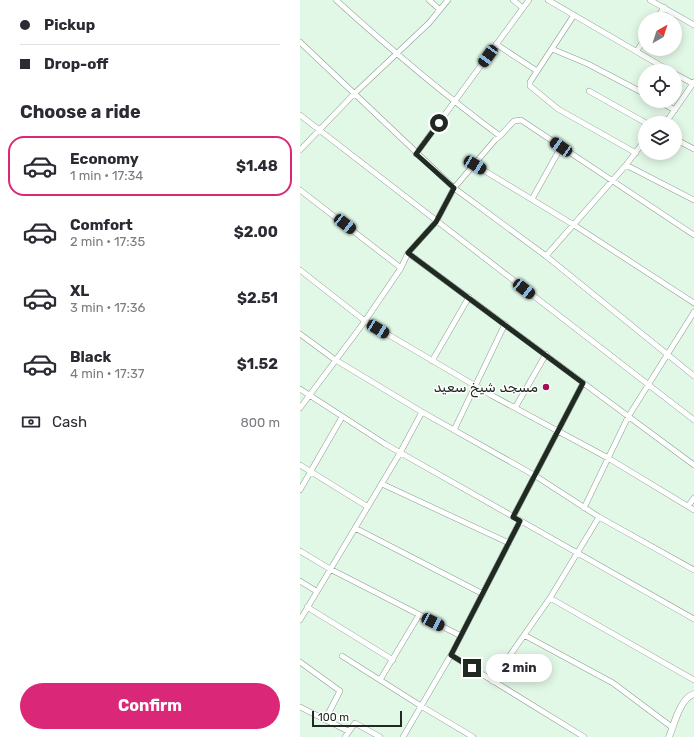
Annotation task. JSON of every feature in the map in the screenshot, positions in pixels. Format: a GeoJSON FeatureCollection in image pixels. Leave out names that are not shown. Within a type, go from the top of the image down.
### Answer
{"type":"FeatureCollection","features":[{"type":"Feature","properties":{"kind":"street"},"geometry":{"type":"LineString","coordinates":[[336,0],[396,54],[454,102],[500,136]]}},
{"type":"Feature","properties":{"kind":"street"},"geometry":{"type":"LineString","coordinates":[[429,0],[439,10]]}},
{"type":"Feature","properties":{"kind":"street"},"geometry":{"type":"LineString","coordinates":[[300,150],[356,93],[429,23],[448,0]]}},
{"type":"Feature","properties":{"kind":"street"},"geometry":{"type":"LineString","coordinates":[[513,0],[523,8]]}},
{"type":"Feature","properties":{"kind":"street"},"geometry":{"type":"LineString","coordinates":[[416,154],[529,0]]}},
{"type":"Feature","properties":{"kind":"street"},"geometry":{"type":"LineString","coordinates":[[548,0],[658,64]]}},
{"type":"Feature","properties":{"kind":"street"},"geometry":{"type":"LineString","coordinates":[[650,0],[694,25]]}},
{"type":"Feature","properties":{"kind":"street"},"geometry":{"type":"LineString","coordinates":[[661,12],[664,7]]}},
{"type":"Feature","properties":{"kind":"street"},"geometry":{"type":"LineString","coordinates":[[574,15],[530,82],[530,86],[558,109],[636,153]]}},
{"type":"Feature","properties":{"kind":"street"},"geometry":{"type":"LineString","coordinates":[[300,42],[356,93],[416,154],[454,188],[546,256],[694,376]]}},
{"type":"Feature","properties":{"kind":"street"},"geometry":{"type":"LineString","coordinates":[[496,44],[537,71]]}},
{"type":"Feature","properties":{"kind":"street"},"geometry":{"type":"LineString","coordinates":[[552,49],[588,64],[638,90]]}},
{"type":"Feature","properties":{"kind":"street"},"geometry":{"type":"LineString","coordinates":[[670,116],[694,83],[682,77]]}},
{"type":"Feature","properties":{"kind":"street"},"geometry":{"type":"LineString","coordinates":[[589,91],[638,119]]}},
{"type":"Feature","properties":{"kind":"street"},"geometry":{"type":"LineString","coordinates":[[671,108],[675,110]]}},
{"type":"Feature","properties":{"kind":"street"},"geometry":{"type":"LineString","coordinates":[[300,115],[436,222],[694,420]]}},
{"type":"Feature","properties":{"kind":"street"},"geometry":{"type":"LineString","coordinates":[[300,408],[334,359],[365,321],[401,268],[408,253],[436,222],[454,188],[495,140],[514,121],[520,120],[611,182],[694,235]]}},
{"type":"Feature","properties":{"kind":"street"},"geometry":{"type":"LineString","coordinates":[[682,143],[694,149]]}},
{"type":"Feature","properties":{"kind":"street"},"geometry":{"type":"LineString","coordinates":[[532,199],[561,147]]}},
{"type":"Feature","properties":{"kind":"street"},"geometry":{"type":"LineString","coordinates":[[546,256],[638,150]]}},
{"type":"Feature","properties":{"kind":"street"},"geometry":{"type":"LineString","coordinates":[[475,165],[574,225],[694,303]]}},
{"type":"Feature","properties":{"kind":"street"},"geometry":{"type":"LineString","coordinates":[[626,165],[694,200]]}},
{"type":"Feature","properties":{"kind":"street"},"geometry":{"type":"LineString","coordinates":[[300,190],[401,268]]}},
{"type":"Feature","properties":{"kind":"street"},"geometry":{"type":"LineString","coordinates":[[408,253],[694,465]]}},
{"type":"Feature","properties":{"kind":"street"},"geometry":{"type":"LineString","coordinates":[[300,270],[365,321],[515,408],[608,458],[694,510]]}},
{"type":"Feature","properties":{"kind":"street"},"geometry":{"type":"LineString","coordinates":[[432,361],[469,298]]}},
{"type":"Feature","properties":{"kind":"street"},"geometry":{"type":"LineString","coordinates":[[584,508],[628,417],[694,312]]}},
{"type":"Feature","properties":{"kind":"street"},"geometry":{"type":"LineString","coordinates":[[454,430],[505,324]]}},
{"type":"Feature","properties":{"kind":"street"},"geometry":{"type":"LineString","coordinates":[[300,334],[334,359],[422,412],[534,475],[599,517],[694,570]]}},
{"type":"Feature","properties":{"kind":"street"},"geometry":{"type":"LineString","coordinates":[[515,408],[546,354]]}},
{"type":"Feature","properties":{"kind":"street"},"geometry":{"type":"LineString","coordinates":[[513,517],[583,383]]}},
{"type":"Feature","properties":{"kind":"street"},"geometry":{"type":"LineString","coordinates":[[300,389],[342,418],[400,453],[694,619]]}},
{"type":"Feature","properties":{"kind":"street"},"geometry":{"type":"LineString","coordinates":[[300,620],[316,591],[382,484],[422,412]]}},
{"type":"Feature","properties":{"kind":"street"},"geometry":{"type":"LineString","coordinates":[[300,490],[342,418]]}},
{"type":"Feature","properties":{"kind":"street"},"geometry":{"type":"LineString","coordinates":[[300,465],[368,507]]}},
{"type":"Feature","properties":{"kind":"street"},"geometry":{"type":"LineString","coordinates":[[382,484],[509,543]]}},
{"type":"Feature","properties":{"kind":"street"},"geometry":{"type":"LineString","coordinates":[[688,506],[694,498]]}},
{"type":"Feature","properties":{"kind":"street"},"geometry":{"type":"LineString","coordinates":[[492,681],[550,598],[599,517]]}},
{"type":"Feature","properties":{"kind":"street"},"geometry":{"type":"LineString","coordinates":[[403,737],[451,655],[520,521]]}},
{"type":"Feature","properties":{"kind":"street"},"geometry":{"type":"LineString","coordinates":[[355,528],[483,594]]}},
{"type":"Feature","properties":{"kind":"street"},"geometry":{"type":"LineString","coordinates":[[300,551],[330,569],[461,636]]}},
{"type":"Feature","properties":{"kind":"street"},"geometry":{"type":"LineString","coordinates":[[300,581],[316,591]]}},
{"type":"Feature","properties":{"kind":"street"},"geometry":{"type":"LineString","coordinates":[[550,598],[694,680]]}},
{"type":"Feature","properties":{"kind":"street"},"geometry":{"type":"LineString","coordinates":[[307,607],[393,660]]}},
{"type":"Feature","properties":{"kind":"street"},"geometry":{"type":"LineString","coordinates":[[380,680],[419,615]]}},
{"type":"Feature","properties":{"kind":"street"},"geometry":{"type":"LineString","coordinates":[[524,635],[613,683],[673,728]]}},
{"type":"Feature","properties":{"kind":"street"},"geometry":{"type":"LineString","coordinates":[[451,655],[584,737]]}},
{"type":"Feature","properties":{"kind":"street"},"geometry":{"type":"LineString","coordinates":[[342,656],[473,737]]}},
{"type":"Feature","properties":{"kind":"street"},"geometry":{"type":"LineString","coordinates":[[300,662],[340,691],[325,720]]}},
{"type":"Feature","properties":{"kind":"street"},"geometry":{"type":"LineString","coordinates":[[669,737],[686,701],[694,694]]}},
{"type":"Feature","properties":{"kind":"street"},"geometry":{"type":"LineString","coordinates":[[300,707],[348,732]]}},
{"type":"Feature","properties":{"kind":"street"},"geometry":{"type":"LineString","coordinates":[[345,737],[352,725],[358,723],[380,737]]}},
{"type":"Feature","properties":{"kind":"place","name":"مسجد شيخ سعيد"},"geometry":{"type":"Point","coordinates":[546,387]}},
{"type":"Feature","properties":{"kind":"route"},"geometry":{"type":"LineString","coordinates":[[439,123],[416,154],[454,188],[436,222],[408,253],[546,354],[583,383],[513,517],[520,521],[451,655],[472,668]]}}]}
